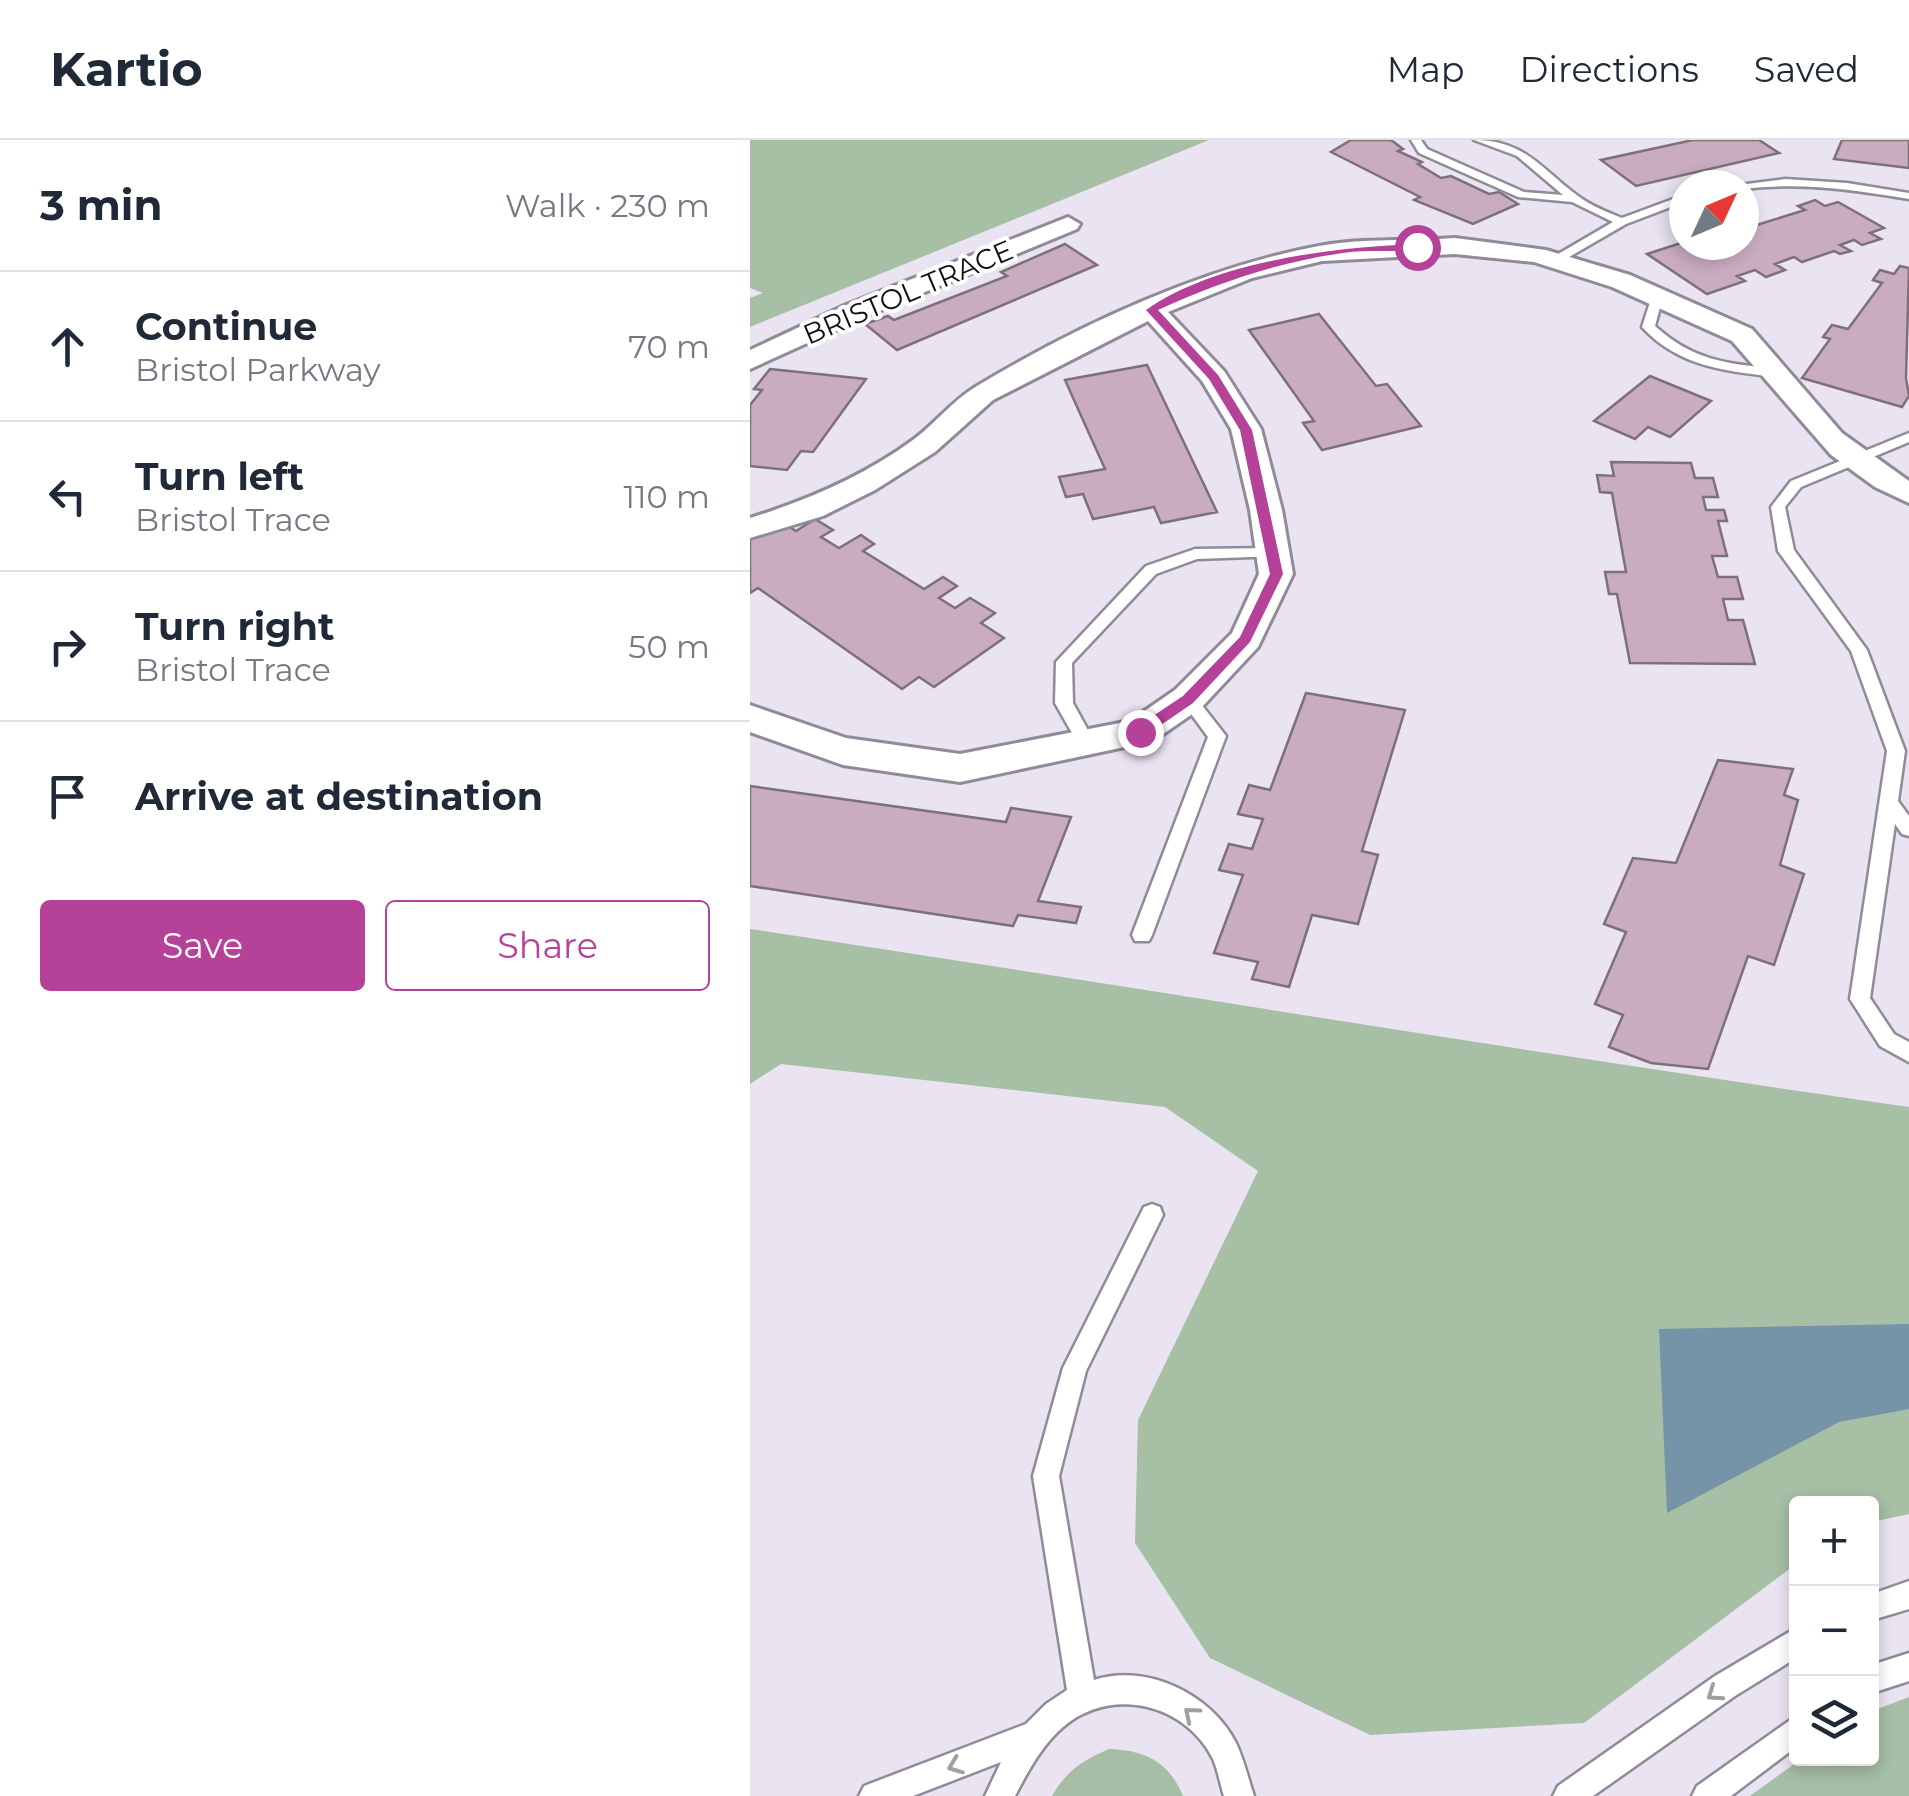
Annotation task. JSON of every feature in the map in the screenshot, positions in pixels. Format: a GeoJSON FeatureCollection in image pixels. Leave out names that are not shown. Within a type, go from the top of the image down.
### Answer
{"type":"FeatureCollection","features":[{"type":"Feature","properties":{"kind":"street","name":"BRISTOL TRACE"},"geometry":{"type":"LineString","coordinates":[[750,361],[853,312],[1068,224]]}},
{"type":"Feature","properties":{"kind":"street"},"geometry":{"type":"LineString","coordinates":[[750,528],[812,509],[864,484],[924,446],[983,394],[1152,310],[1242,272],[1347,249],[1455,246],[1557,260],[1656,296],[1742,335],[1760,350],[1824,432],[1854,459],[1909,494]]}},
{"type":"Feature","properties":{"kind":"street"},"geometry":{"type":"LineString","coordinates":[[750,718],[843,751],[960,768],[1140,732],[1188,699],[1246,639],[1276,574],[1246,430],[1214,377],[1152,310]]}},
{"type":"Feature","properties":{"kind":"lane"},"geometry":{"type":"LineString","coordinates":[[1416,140],[1422,150],[1522,195],[1574,199],[1622,222]]}},
{"type":"Feature","properties":{"kind":"lane"},"geometry":{"type":"LineString","coordinates":[[1479,140],[1522,154],[1552,175],[1574,199]]}},
{"type":"Feature","properties":{"kind":"lane"},"geometry":{"type":"LineString","coordinates":[[1759,184],[1814,183],[1909,196]]}},
{"type":"Feature","properties":{"kind":"lane"},"geometry":{"type":"LineString","coordinates":[[1557,260],[1622,222],[1669,204]]}},
{"type":"Feature","properties":{"kind":"lane"},"geometry":{"type":"LineString","coordinates":[[1656,296],[1648,327],[1674,352],[1704,364],[1776,373]]}},
{"type":"Feature","properties":{"kind":"lane"},"geometry":{"type":"LineString","coordinates":[[1909,437],[1796,484],[1778,507],[1786,551],[1858,650],[1896,751],[1860,999],[1887,1040],[1909,1053]]}},
{"type":"Feature","properties":{"kind":"lane"},"geometry":{"type":"LineString","coordinates":[[1086,742],[1064,703],[1064,662],[1152,570],[1195,554],[1273,553]]}},
{"type":"Feature","properties":{"kind":"lane"},"geometry":{"type":"LineString","coordinates":[[1142,935],[1218,736],[1188,699]]}},
{"type":"Feature","properties":{"kind":"lane"},"geometry":{"type":"LineString","coordinates":[[1889,803],[1909,829]]}},
{"type":"Feature","properties":{"kind":"lane"},"geometry":{"type":"LineString","coordinates":[[1084,1700],[1046,1476],[1075,1368],[1152,1215]]}},
{"type":"Feature","properties":{"kind":"lane"},"geometry":{"type":"LineString","coordinates":[[1879,1604],[1909,1595]]}},
{"type":"Feature","properties":{"kind":"lane"},"geometry":{"type":"LineString","coordinates":[[1568,1796],[1725,1686],[1789,1646]]}},
{"type":"Feature","properties":{"kind":"lane"},"geometry":{"type":"LineString","coordinates":[[1879,1678],[1909,1667]]}},
{"type":"Feature","properties":{"kind":"lane"},"geometry":{"type":"LineString","coordinates":[[1000,1796],[1020,1752],[1058,1712],[1104,1690],[1150,1689],[1192,1710],[1224,1750],[1238,1796]]}},
{"type":"Feature","properties":{"kind":"lane"},"geometry":{"type":"LineString","coordinates":[[874,1796],[1036,1735]]}},
{"type":"Feature","properties":{"kind":"lane"},"geometry":{"type":"LineString","coordinates":[[1708,1796],[1789,1735]]}},
{"type":"Feature","properties":{"kind":"green space"},"geometry":{"type":"Polygon","coordinates":[[[750,140],[1209,140],[750,327],[750,298],[763,293],[750,288],[750,140]]]}},
{"type":"Feature","properties":{"kind":"green space"},"geometry":{"type":"Polygon","coordinates":[[[750,929],[1909,1107],[1909,1514],[1879,1520],[1879,1496],[1789,1496],[1789,1569],[1584,1723],[1370,1735],[1210,1658],[1135,1543],[1138,1420],[1258,1171],[1165,1107],[781,1064],[750,1084],[750,929]]]}},
{"type":"Feature","properties":{"kind":"green space"},"geometry":{"type":"Polygon","coordinates":[[[1909,1697],[1909,1796],[1750,1796],[1791,1766],[1879,1766],[1879,1708],[1909,1697]]]}},
{"type":"Feature","properties":{"kind":"green space"},"geometry":{"type":"Polygon","coordinates":[[[1109,1749],[1134,1752],[1154,1760],[1171,1774],[1183,1796],[1052,1796],[1076,1767],[1109,1749]]]}},
{"type":"Feature","properties":{"kind":"water"},"geometry":{"type":"Polygon","coordinates":[[[1909,1324],[1909,1409],[1839,1422],[1667,1513],[1659,1329],[1909,1324]]]}},
{"type":"Feature","properties":{"kind":"building"},"geometry":{"type":"Polygon","coordinates":[[[1351,140],[1391,140],[1403,149],[1398,151],[1422,162],[1418,164],[1441,178],[1451,176],[1489,194],[1499,192],[1518,204],[1473,224],[1414,200],[1420,197],[1331,152],[1351,140]]]}},
{"type":"Feature","properties":{"kind":"building"},"geometry":{"type":"Polygon","coordinates":[[[1693,140],[1759,140],[1779,153],[1705,170],[1669,170],[1669,178],[1636,186],[1601,160],[1693,140]]]}},
{"type":"Feature","properties":{"kind":"building"},"geometry":{"type":"Polygon","coordinates":[[[1842,140],[1909,140],[1909,168],[1834,159],[1842,140]]]}},
{"type":"Feature","properties":{"kind":"building"},"geometry":{"type":"Polygon","coordinates":[[[1815,200],[1825,206],[1838,202],[1884,228],[1870,233],[1881,239],[1862,245],[1854,240],[1840,245],[1851,251],[1834,251],[1802,262],[1794,257],[1775,264],[1785,270],[1766,277],[1755,270],[1737,276],[1745,281],[1707,294],[1647,254],[1669,247],[1669,260],[1759,260],[1759,224],[1805,210],[1798,206],[1815,200]]]}},
{"type":"Feature","properties":{"kind":"building"},"geometry":{"type":"Polygon","coordinates":[[[1065,244],[1097,265],[897,350],[865,324],[888,316],[894,320],[1007,276],[1001,272],[1065,244]]]}},
{"type":"Feature","properties":{"kind":"building"},"geometry":{"type":"Polygon","coordinates":[[[1900,266],[1909,268],[1909,396],[1902,407],[1802,378],[1830,339],[1823,337],[1832,325],[1848,329],[1882,283],[1873,280],[1880,270],[1894,274],[1900,266]]]}},
{"type":"Feature","properties":{"kind":"building"},"geometry":{"type":"Polygon","coordinates":[[[1319,314],[1376,386],[1387,384],[1421,426],[1322,450],[1303,423],[1314,421],[1249,330],[1319,314]]]}},
{"type":"Feature","properties":{"kind":"building"},"geometry":{"type":"Polygon","coordinates":[[[1147,365],[1217,512],[1161,523],[1154,507],[1093,519],[1083,494],[1066,497],[1059,477],[1105,469],[1065,380],[1147,365]]]}},
{"type":"Feature","properties":{"kind":"building"},"geometry":{"type":"Polygon","coordinates":[[[770,369],[866,379],[813,452],[801,451],[787,470],[750,466],[750,405],[762,390],[754,389],[770,369]]]}},
{"type":"Feature","properties":{"kind":"building"},"geometry":{"type":"Polygon","coordinates":[[[1650,376],[1711,401],[1670,437],[1648,427],[1635,439],[1594,421],[1650,376]]]}},
{"type":"Feature","properties":{"kind":"building"},"geometry":{"type":"Polygon","coordinates":[[[1611,462],[1691,463],[1695,478],[1713,478],[1718,497],[1703,497],[1706,510],[1724,510],[1727,521],[1718,521],[1727,556],[1712,556],[1718,577],[1737,577],[1743,599],[1723,599],[1728,620],[1743,620],[1755,664],[1630,663],[1617,594],[1609,594],[1605,572],[1626,572],[1612,493],[1600,492],[1597,475],[1614,476],[1611,462]]]}},
{"type":"Feature","properties":{"kind":"building"},"geometry":{"type":"Polygon","coordinates":[[[776,519],[796,531],[815,519],[833,530],[821,537],[839,548],[861,535],[874,544],[863,551],[924,589],[943,577],[957,586],[939,598],[955,608],[970,598],[995,613],[981,623],[1004,638],[934,687],[919,677],[902,689],[758,588],[750,593],[750,534],[776,519]]]}},
{"type":"Feature","properties":{"kind":"building"},"geometry":{"type":"Polygon","coordinates":[[[1306,693],[1405,710],[1362,851],[1378,855],[1358,924],[1312,915],[1289,987],[1252,979],[1258,962],[1214,953],[1243,875],[1219,870],[1229,844],[1252,849],[1263,819],[1238,814],[1249,785],[1270,790],[1306,693]]]}},
{"type":"Feature","properties":{"kind":"building"},"geometry":{"type":"Polygon","coordinates":[[[1718,760],[1793,769],[1784,795],[1798,800],[1780,865],[1804,874],[1774,965],[1748,956],[1708,1069],[1651,1063],[1609,1047],[1623,1015],[1595,1004],[1626,932],[1604,924],[1633,858],[1676,863],[1718,760]]]}},
{"type":"Feature","properties":{"kind":"building"},"geometry":{"type":"Polygon","coordinates":[[[750,786],[1006,822],[1011,808],[1071,817],[1038,901],[1081,907],[1076,923],[1018,915],[1013,926],[750,886],[750,786]]]}},
{"type":"Feature","properties":{"kind":"route"},"geometry":{"type":"LineString","coordinates":[[1140,732],[1188,699],[1246,639],[1276,574],[1266,510],[1246,430],[1214,377],[1152,310],[1200,287],[1282,261],[1347,249],[1417,247]]}}]}
